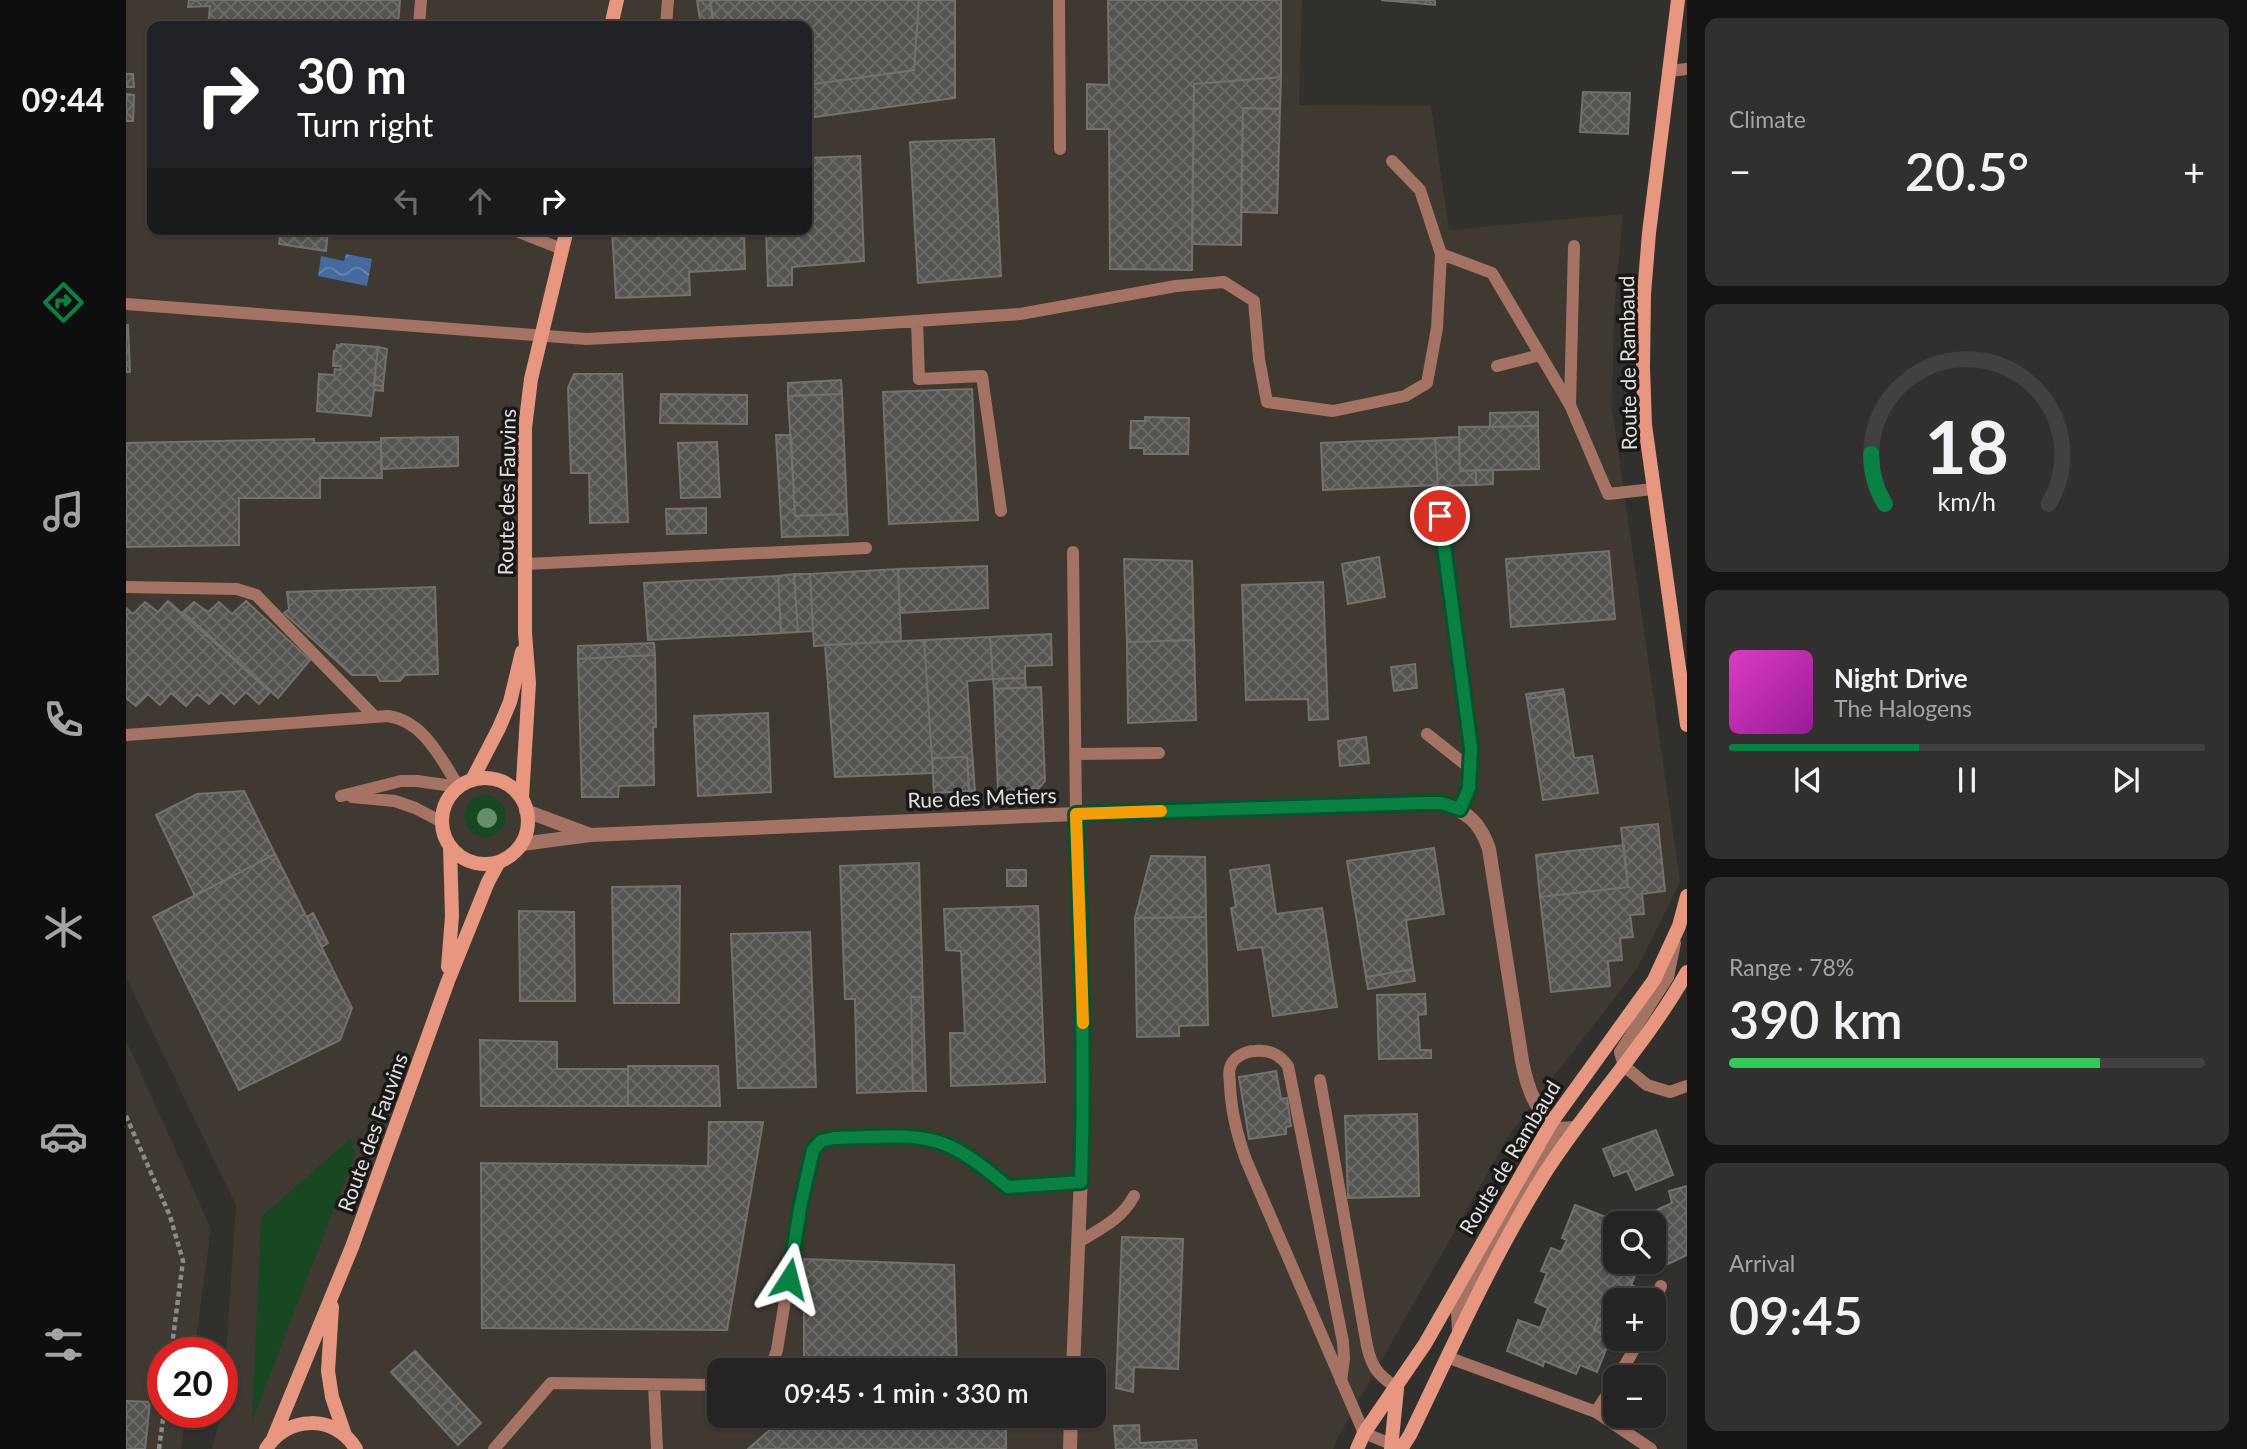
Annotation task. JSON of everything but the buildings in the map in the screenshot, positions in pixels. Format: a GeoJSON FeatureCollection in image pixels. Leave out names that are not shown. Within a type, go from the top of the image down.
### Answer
{"type":"FeatureCollection","features":[{"type":"Feature","properties":{"kind":"street"},"geometry":{"type":"LineString","coordinates":[[612,21],[617,0]]}},
{"type":"Feature","properties":{"kind":"street","name":"Route de Rambaud"},"geometry":{"type":"LineString","coordinates":[[1678,0],[1648,233],[1644,294],[1645,425],[1653,489],[1681,635],[1687,725]]}},
{"type":"Feature","properties":{"kind":"street","name":"Route des Fauvins"},"geometry":{"type":"LineString","coordinates":[[524,805],[529,683],[525,633],[525,428],[531,379],[566,235]]}},
{"type":"Feature","properties":{"kind":"street"},"geometry":{"type":"LineString","coordinates":[[1440,516],[1471,748],[1469,788],[1460,809],[1484,832],[1489,849],[1526,1082],[1534,1101],[1555,1126],[1575,1128]]}},
{"type":"Feature","properties":{"kind":"street","name":"Route des Fauvins"},"geometry":{"type":"LineString","coordinates":[[465,783],[499,728],[510,702],[525,633]]}},
{"type":"Feature","properties":{"kind":"street"},"geometry":{"type":"LineString","coordinates":[[486,778],[500,780],[512,788],[524,805],[528,820],[522,844],[499,862],[472,862],[460,856],[450,846],[443,830],[442,822],[448,799],[465,783],[486,778]]}},
{"type":"Feature","properties":{"kind":"street","name":"Rue des Metiers"},"geometry":{"type":"LineString","coordinates":[[522,844],[590,835],[1076,814],[1422,803],[1441,803],[1460,809]]}},
{"type":"Feature","properties":{"kind":"street","name":"Rue des Metiers"},"geometry":{"type":"LineString","coordinates":[[524,805],[590,835]]}},
{"type":"Feature","properties":{"kind":"street"},"geometry":{"type":"LineString","coordinates":[[1074,1358],[1084,1101],[1076,814]]}},
{"type":"Feature","properties":{"kind":"street","name":"Route des Fauvins"},"geometry":{"type":"LineString","coordinates":[[448,981],[452,916],[450,846]]}},
{"type":"Feature","properties":{"kind":"street","name":"Route des Fauvins"},"geometry":{"type":"LineString","coordinates":[[270,1444],[333,1295],[448,981],[488,882],[499,862]]}},
{"type":"Feature","properties":{"kind":"street","name":"Route de Rambaud"},"geometry":{"type":"LineString","coordinates":[[1394,1447],[1397,1388],[1555,1126],[1654,980],[1679,926],[1687,896]]}},
{"type":"Feature","properties":{"kind":"street","name":"Route de Rambaud"},"geometry":{"type":"LineString","coordinates":[[1394,1447],[1410,1435],[1459,1331],[1543,1177],[1575,1128],[1648,1033],[1687,972]]}},
{"type":"Feature","properties":{"kind":"street"},"geometry":{"type":"LineString","coordinates":[[1459,1331],[1458,1312],[1555,1126]]}},
{"type":"Feature","properties":{"kind":"street","name":"Route des Fauvins"},"geometry":{"type":"LineString","coordinates":[[333,1295],[328,1371],[332,1397],[345,1435]]}},
{"type":"Feature","properties":{"kind":"street"},"geometry":{"type":"LineString","coordinates":[[1357,1449],[1364,1433],[1397,1388]]}},
{"type":"Feature","properties":{"kind":"street"},"geometry":{"type":"LineString","coordinates":[[270,1444],[289,1427],[308,1422],[328,1425],[345,1435],[356,1449]]}},
{"type":"Feature","properties":{"kind":"street"},"geometry":{"type":"LineString","coordinates":[[1070,1449],[1071,1428]]}},
{"type":"Feature","properties":{"kind":"lane"},"geometry":{"type":"LineString","coordinates":[[419,21],[421,0]]}},
{"type":"Feature","properties":{"kind":"lane"},"geometry":{"type":"LineString","coordinates":[[666,21],[668,0]]}},
{"type":"Feature","properties":{"kind":"lane"},"geometry":{"type":"LineString","coordinates":[[1059,0],[1060,149]]}},
{"type":"Feature","properties":{"kind":"lane"},"geometry":{"type":"LineString","coordinates":[[1669,71],[1687,69]]}},
{"type":"Feature","properties":{"kind":"lane"},"geometry":{"type":"LineString","coordinates":[[126,304],[586,339],[1020,314],[1176,286],[1224,282],[1254,301],[1259,359],[1267,402],[1333,411],[1405,396],[1427,383],[1437,328],[1441,254],[1420,190],[1392,161]]}},
{"type":"Feature","properties":{"kind":"lane"},"geometry":{"type":"LineString","coordinates":[[526,235],[562,249]]}},
{"type":"Feature","properties":{"kind":"lane"},"geometry":{"type":"LineString","coordinates":[[1570,405],[1574,246]]}},
{"type":"Feature","properties":{"kind":"lane"},"geometry":{"type":"LineString","coordinates":[[1441,254],[1492,273],[1570,405],[1608,494],[1653,489]]}},
{"type":"Feature","properties":{"kind":"lane"},"geometry":{"type":"LineString","coordinates":[[917,321],[919,379],[982,376],[1001,512]]}},
{"type":"Feature","properties":{"kind":"lane"},"geometry":{"type":"LineString","coordinates":[[1497,366],[1540,355]]}},
{"type":"Feature","properties":{"kind":"lane"},"geometry":{"type":"LineString","coordinates":[[526,564],[866,548]]}},
{"type":"Feature","properties":{"kind":"lane"},"geometry":{"type":"LineString","coordinates":[[1073,552],[1076,814]]}},
{"type":"Feature","properties":{"kind":"lane"},"geometry":{"type":"LineString","coordinates":[[126,587],[237,589],[257,595],[375,717]]}},
{"type":"Feature","properties":{"kind":"lane"},"geometry":{"type":"LineString","coordinates":[[126,735],[399,717],[415,727],[465,783]]}},
{"type":"Feature","properties":{"kind":"lane"},"geometry":{"type":"LineString","coordinates":[[1427,734],[1471,769]]}},
{"type":"Feature","properties":{"kind":"lane"},"geometry":{"type":"LineString","coordinates":[[1075,754],[1159,754]]}},
{"type":"Feature","properties":{"kind":"lane"},"geometry":{"type":"LineString","coordinates":[[442,822],[415,807],[395,801],[341,796],[401,781],[465,783]]}},
{"type":"Feature","properties":{"kind":"lane"},"geometry":{"type":"LineString","coordinates":[[1679,926],[1668,977],[1620,1052],[1624,1066],[1647,1085],[1670,1092],[1687,1086]]}},
{"type":"Feature","properties":{"kind":"lane"},"geometry":{"type":"LineString","coordinates":[[1342,1381],[1343,1342],[1288,1066],[1272,1051],[1252,1050],[1237,1057],[1230,1068],[1232,1115],[1236,1134],[1364,1433],[1394,1447]]}},
{"type":"Feature","properties":{"kind":"lane"},"geometry":{"type":"LineString","coordinates":[[1320,1080],[1371,1363],[1382,1378],[1397,1388]]}},
{"type":"Feature","properties":{"kind":"lane"},"geometry":{"type":"LineString","coordinates":[[774,1358],[800,1208],[813,1150],[821,1141],[834,1138],[921,1138],[949,1146],[970,1157],[1008,1187],[1081,1182]]}},
{"type":"Feature","properties":{"kind":"lane"},"geometry":{"type":"LineString","coordinates":[[1079,1241],[1117,1218],[1126,1210],[1134,1196]]}},
{"type":"Feature","properties":{"kind":"lane"},"geometry":{"type":"LineString","coordinates":[[1447,1357],[1596,1412],[1651,1449]]}},
{"type":"Feature","properties":{"kind":"lane"},"geometry":{"type":"LineString","coordinates":[[494,1449],[551,1383],[707,1385]]}},
{"type":"Feature","properties":{"kind":"lane"},"geometry":{"type":"LineString","coordinates":[[654,1385],[657,1449]]}},
{"type":"Feature","properties":{"kind":"lane"},"geometry":{"type":"LineString","coordinates":[[1596,1412],[1603,1401]]}},
{"type":"Feature","properties":{"kind":"path"},"geometry":{"type":"LineString","coordinates":[[126,1116],[170,1216],[183,1261],[173,1337]]}},
{"type":"Feature","properties":{"kind":"path"},"geometry":{"type":"LineString","coordinates":[[159,1449],[161,1428]]}},
{"type":"Feature","properties":{"kind":"shaded area"},"geometry":{"type":"Polygon","coordinates":[[[126,0],[1302,0],[1299,105],[1431,106],[1449,230],[1623,214],[1614,313],[1612,408],[1680,882],[1636,970],[1509,1135],[1333,1449],[212,1449],[218,1428],[238,1428],[238,1337],[227,1337],[236,1205],[126,977],[126,0]]]}},
{"type":"Feature","properties":{"kind":"shaded area"},"geometry":{"type":"Polygon","coordinates":[[[126,1040],[211,1229],[196,1337],[147,1337],[147,1428],[184,1428],[181,1449],[126,1449],[126,1040]]]}},
{"type":"Feature","properties":{"kind":"green space"},"geometry":{"type":"Polygon","coordinates":[[[485,795],[500,801],[506,816],[500,831],[485,837],[470,831],[464,816],[470,801],[485,795]]]}},
{"type":"Feature","properties":{"kind":"green space"},"geometry":{"type":"Polygon","coordinates":[[[351,1138],[355,1154],[252,1422],[261,1217],[351,1138]]]}},
{"type":"Feature","properties":{"kind":"water"},"geometry":{"type":"Polygon","coordinates":[[[346,254],[372,259],[367,286],[318,276],[321,256],[344,261],[346,254]]]}},
{"type":"Feature","properties":{"kind":"slow traffic"},"geometry":{"type":"LineString","coordinates":[[1083,1023],[1076,814],[1161,811]]}},
{"type":"Feature","properties":{"kind":"route"},"geometry":{"type":"LineString","coordinates":[[789,1279],[800,1208],[813,1150],[821,1141],[834,1138],[921,1138],[949,1146],[970,1157],[1008,1187],[1081,1182],[1084,1101],[1076,814],[1422,803],[1441,803],[1460,809],[1469,788],[1471,748],[1440,516]]}}]}
